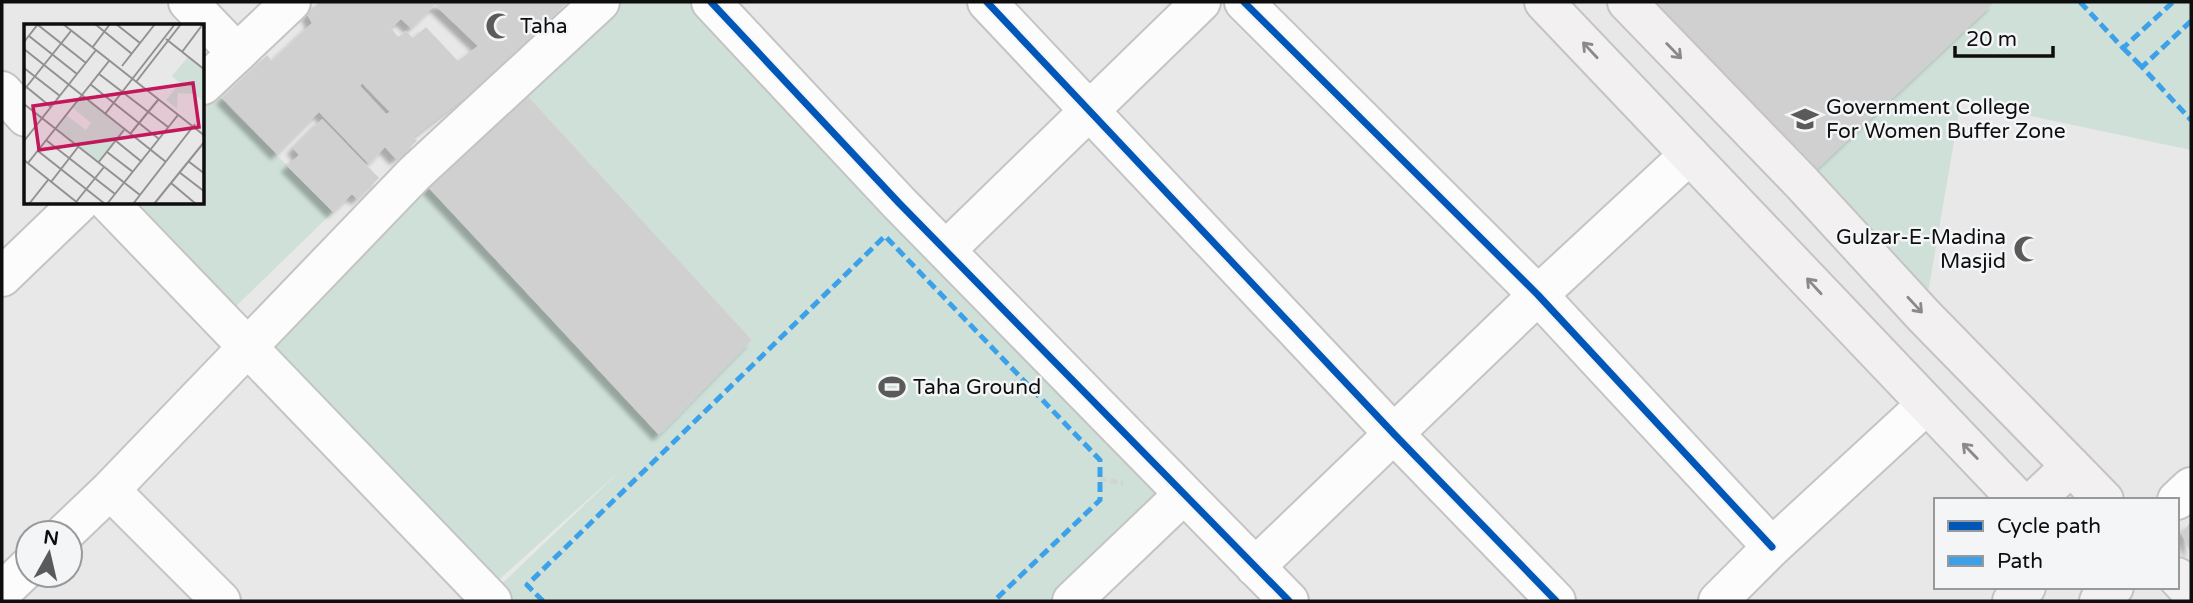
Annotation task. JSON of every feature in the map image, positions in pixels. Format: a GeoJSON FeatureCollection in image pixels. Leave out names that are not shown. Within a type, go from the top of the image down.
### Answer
{"type":"FeatureCollection","features":[{"type":"Feature","properties":{"kind":"main road"},"geometry":{"type":"LineString","coordinates":[[1544,2],[2016,498]]}},
{"type":"Feature","properties":{"kind":"main road"},"geometry":{"type":"LineString","coordinates":[[1627,2],[1802,183],[1924,316],[2102,498]]}},
{"type":"Feature","properties":{"kind":"main road"},"geometry":{"type":"LineString","coordinates":[[2037,498],[2071,466]]}},
{"type":"Feature","properties":{"kind":"main road"},"geometry":{"type":"LineString","coordinates":[[2179,579],[2191,592]]}},
{"type":"Feature","properties":{"kind":"street"},"geometry":{"type":"LineString","coordinates":[[188,2],[237,53]]}},
{"type":"Feature","properties":{"kind":"street"},"geometry":{"type":"LineString","coordinates":[[205,83],[291,2]]}},
{"type":"Feature","properties":{"kind":"street"},"geometry":{"type":"LineString","coordinates":[[80,519],[414,174],[600,2]]}},
{"type":"Feature","properties":{"kind":"street"},"geometry":{"type":"LineString","coordinates":[[711,2],[899,203],[1289,601]]}},
{"type":"Feature","properties":{"kind":"street"},"geometry":{"type":"LineString","coordinates":[[988,2],[1394,434],[1556,601]]}},
{"type":"Feature","properties":{"kind":"street"},"geometry":{"type":"LineString","coordinates":[[946,250],[1201,2]]}},
{"type":"Feature","properties":{"kind":"street"},"geometry":{"type":"LineString","coordinates":[[1244,2],[1538,295],[1772,547]]}},
{"type":"Feature","properties":{"kind":"street"},"geometry":{"type":"LineString","coordinates":[[2,91],[24,115]]}},
{"type":"Feature","properties":{"kind":"street"},"geometry":{"type":"LineString","coordinates":[[1255,567],[1538,295],[1689,155]]}},
{"type":"Feature","properties":{"kind":"street"},"geometry":{"type":"LineString","coordinates":[[2,277],[77,205]]}},
{"type":"Feature","properties":{"kind":"street"},"geometry":{"type":"LineString","coordinates":[[111,205],[492,601]]}},
{"type":"Feature","properties":{"kind":"street"},"geometry":{"type":"LineString","coordinates":[[1718,601],[1772,547],[1926,405]]}},
{"type":"Feature","properties":{"kind":"street"},"geometry":{"type":"LineString","coordinates":[[110,490],[221,601]]}},
{"type":"Feature","properties":{"kind":"street"},"geometry":{"type":"LineString","coordinates":[[1072,601],[1183,495]]}},
{"type":"Feature","properties":{"kind":"green space"},"geometry":{"type":"Polygon","coordinates":[[[621,2],[712,2],[1183,495],[1072,601],[492,601],[488,597],[622,469],[494,584],[266,347],[428,187],[660,434],[752,340],[525,93],[621,2]]]}},
{"type":"Feature","properties":{"kind":"green space"},"geometry":{"type":"Polygon","coordinates":[[[1995,2],[2191,2],[2191,150],[1961,101],[1924,316],[1802,183],[1995,2]]]}},
{"type":"Feature","properties":{"kind":"green space"},"geometry":{"type":"Polygon","coordinates":[[[210,88],[333,212],[231,311],[128,205],[205,205],[205,93],[210,88]]]}},
{"type":"Feature","properties":{"kind":"building"},"geometry":{"type":"Polygon","coordinates":[[[319,2],[568,2],[480,86],[413,137],[417,141],[396,159],[385,147],[369,164],[319,112],[277,154],[222,98],[267,55],[272,61],[312,23],[307,14],[319,2]],[[435,5],[411,28],[401,19],[391,28],[398,37],[406,31],[413,38],[426,27],[458,61],[478,46],[435,5]],[[362,83],[360,86],[386,114],[390,112],[362,83]]]}},
{"type":"Feature","properties":{"kind":"building","name":"Government College For Women Buffer Zone"},"geometry":{"type":"Polygon","coordinates":[[[1627,2],[1995,2],[1802,183],[1627,2]]]}},
{"type":"Feature","properties":{"kind":"building"},"geometry":{"type":"Polygon","coordinates":[[[525,93],[752,340],[659,435],[428,187],[525,93]]]}},
{"type":"Feature","properties":{"kind":"building"},"geometry":{"type":"Polygon","coordinates":[[[322,119],[379,178],[357,199],[352,194],[333,212],[287,166],[299,155],[293,148],[322,119]]]}},
{"type":"Feature","properties":{"kind":"building"},"geometry":{"type":"Polygon","coordinates":[[[2191,522],[2191,553],[2181,533],[2191,522]]]}},
{"type":"Feature","properties":{"kind":"marked path"},"geometry":{"type":"LineString","coordinates":[[2080,2],[2123,48],[2173,2]]}},
{"type":"Feature","properties":{"kind":"marked path"},"geometry":{"type":"LineString","coordinates":[[2191,21],[2142,67],[2191,120]]}},
{"type":"Feature","properties":{"kind":"marked path"},"geometry":{"type":"LineString","coordinates":[[2123,48],[2142,67]]}},
{"type":"Feature","properties":{"kind":"marked path"},"geometry":{"type":"LineString","coordinates":[[543,601],[527,585],[885,236],[1100,460],[1100,500],[994,601]]}},
{"type":"Feature","properties":{"kind":"cycle path"},"geometry":{"type":"LineString","coordinates":[[711,2],[899,203],[1289,601]]}},
{"type":"Feature","properties":{"kind":"cycle path"},"geometry":{"type":"LineString","coordinates":[[987,2],[1394,434],[1556,601]]}},
{"type":"Feature","properties":{"kind":"cycle path"},"geometry":{"type":"LineString","coordinates":[[1244,2],[1538,295],[1772,547]]}},
{"type":"Feature","properties":{"kind":"place","name":"Taha"},"geometry":{"type":"Point","coordinates":[499,26]}},
{"type":"Feature","properties":{"kind":"place","name":"Government College For Women Buffer Zone"},"geometry":{"type":"Point","coordinates":[1805,119]}},
{"type":"Feature","properties":{"kind":"place","name":"Gulzar-E-Madina Masjid"},"geometry":{"type":"Point","coordinates":[2027,249]}},
{"type":"Feature","properties":{"kind":"place","name":"Taha Ground"},"geometry":{"type":"Point","coordinates":[892,387]}}]}
